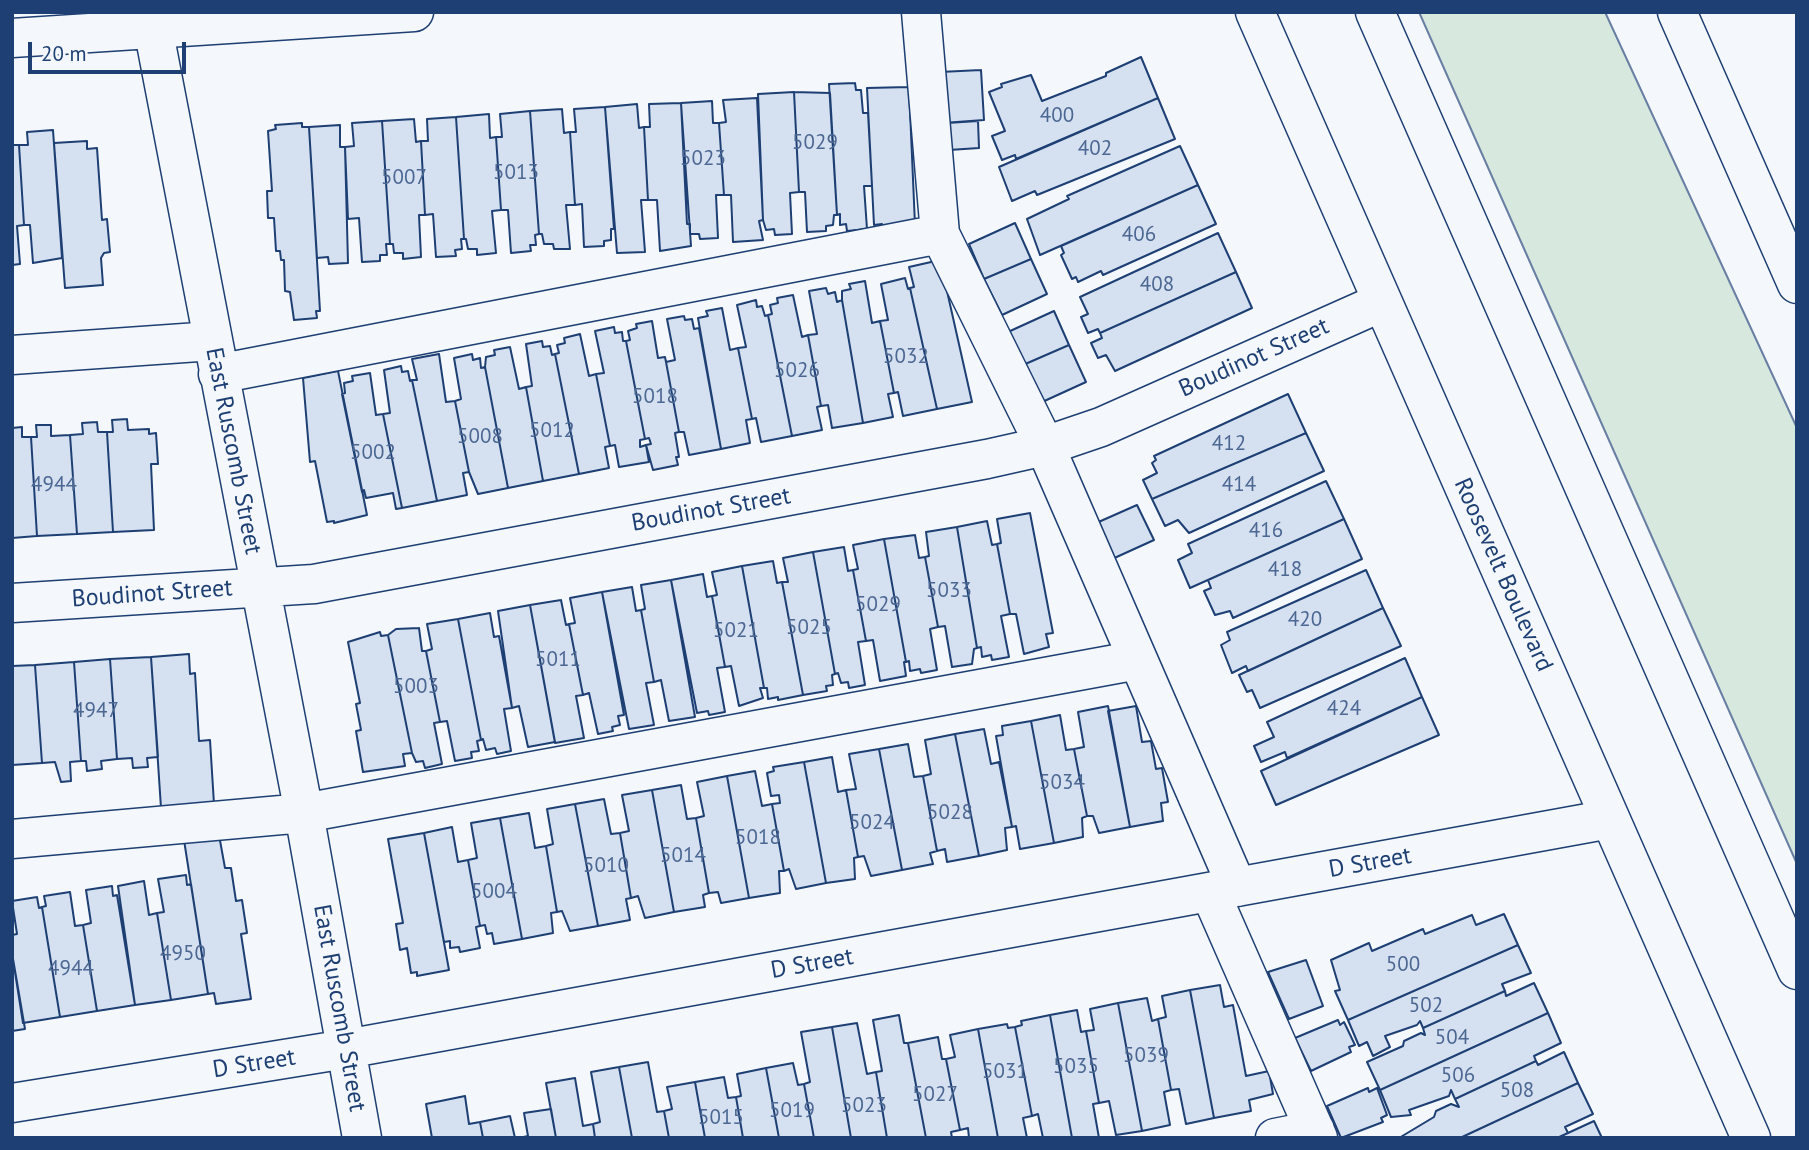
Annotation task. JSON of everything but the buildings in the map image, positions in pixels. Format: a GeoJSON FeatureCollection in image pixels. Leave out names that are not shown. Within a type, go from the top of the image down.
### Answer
{"type":"FeatureCollection","features":[{"type":"Feature","properties":{"kind":"main road"},"geometry":{"type":"LineString","coordinates":[[12,38],[152,21],[414,12]]}},
{"type":"Feature","properties":{"kind":"main road"},"geometry":{"type":"LineString","coordinates":[[921,12],[940,234],[1045,446],[1138,660],[1317,1134],[1275,1138]]}},
{"type":"Feature","properties":{"kind":"main road","name":"Roosevelt Boulevard"},"geometry":{"type":"LineString","coordinates":[[1255,12],[1751,1138]]}},
{"type":"Feature","properties":{"kind":"main road"},"geometry":{"type":"LineString","coordinates":[[1375,12],[1797,970]]}},
{"type":"Feature","properties":{"kind":"main road"},"geometry":{"type":"LineString","coordinates":[[1677,12],[1797,284]]}},
{"type":"Feature","properties":{"kind":"main road","name":"East Ruscomb Street"},"geometry":{"type":"LineString","coordinates":[[152,21],[304,813],[362,1138]]}},
{"type":"Feature","properties":{"kind":"main road"},"geometry":{"type":"LineString","coordinates":[[12,355],[216,357],[940,234]]}},
{"type":"Feature","properties":{"kind":"main road","name":"Boudinot Street"},"geometry":{"type":"LineString","coordinates":[[12,603],[314,584],[1045,446],[1101,427],[1382,302]]}},
{"type":"Feature","properties":{"kind":"main road"},"geometry":{"type":"LineString","coordinates":[[12,839],[304,813],[1138,660]]}},
{"type":"Feature","properties":{"kind":"main road","name":"D Street"},"geometry":{"type":"LineString","coordinates":[[12,1103],[346,1049],[1610,818]]}},
{"type":"Feature","properties":{"kind":"shaded area"},"geometry":{"type":"Polygon","coordinates":[[[1419,12],[1605,12],[1797,428],[1797,864],[1419,12]]]}}]}
